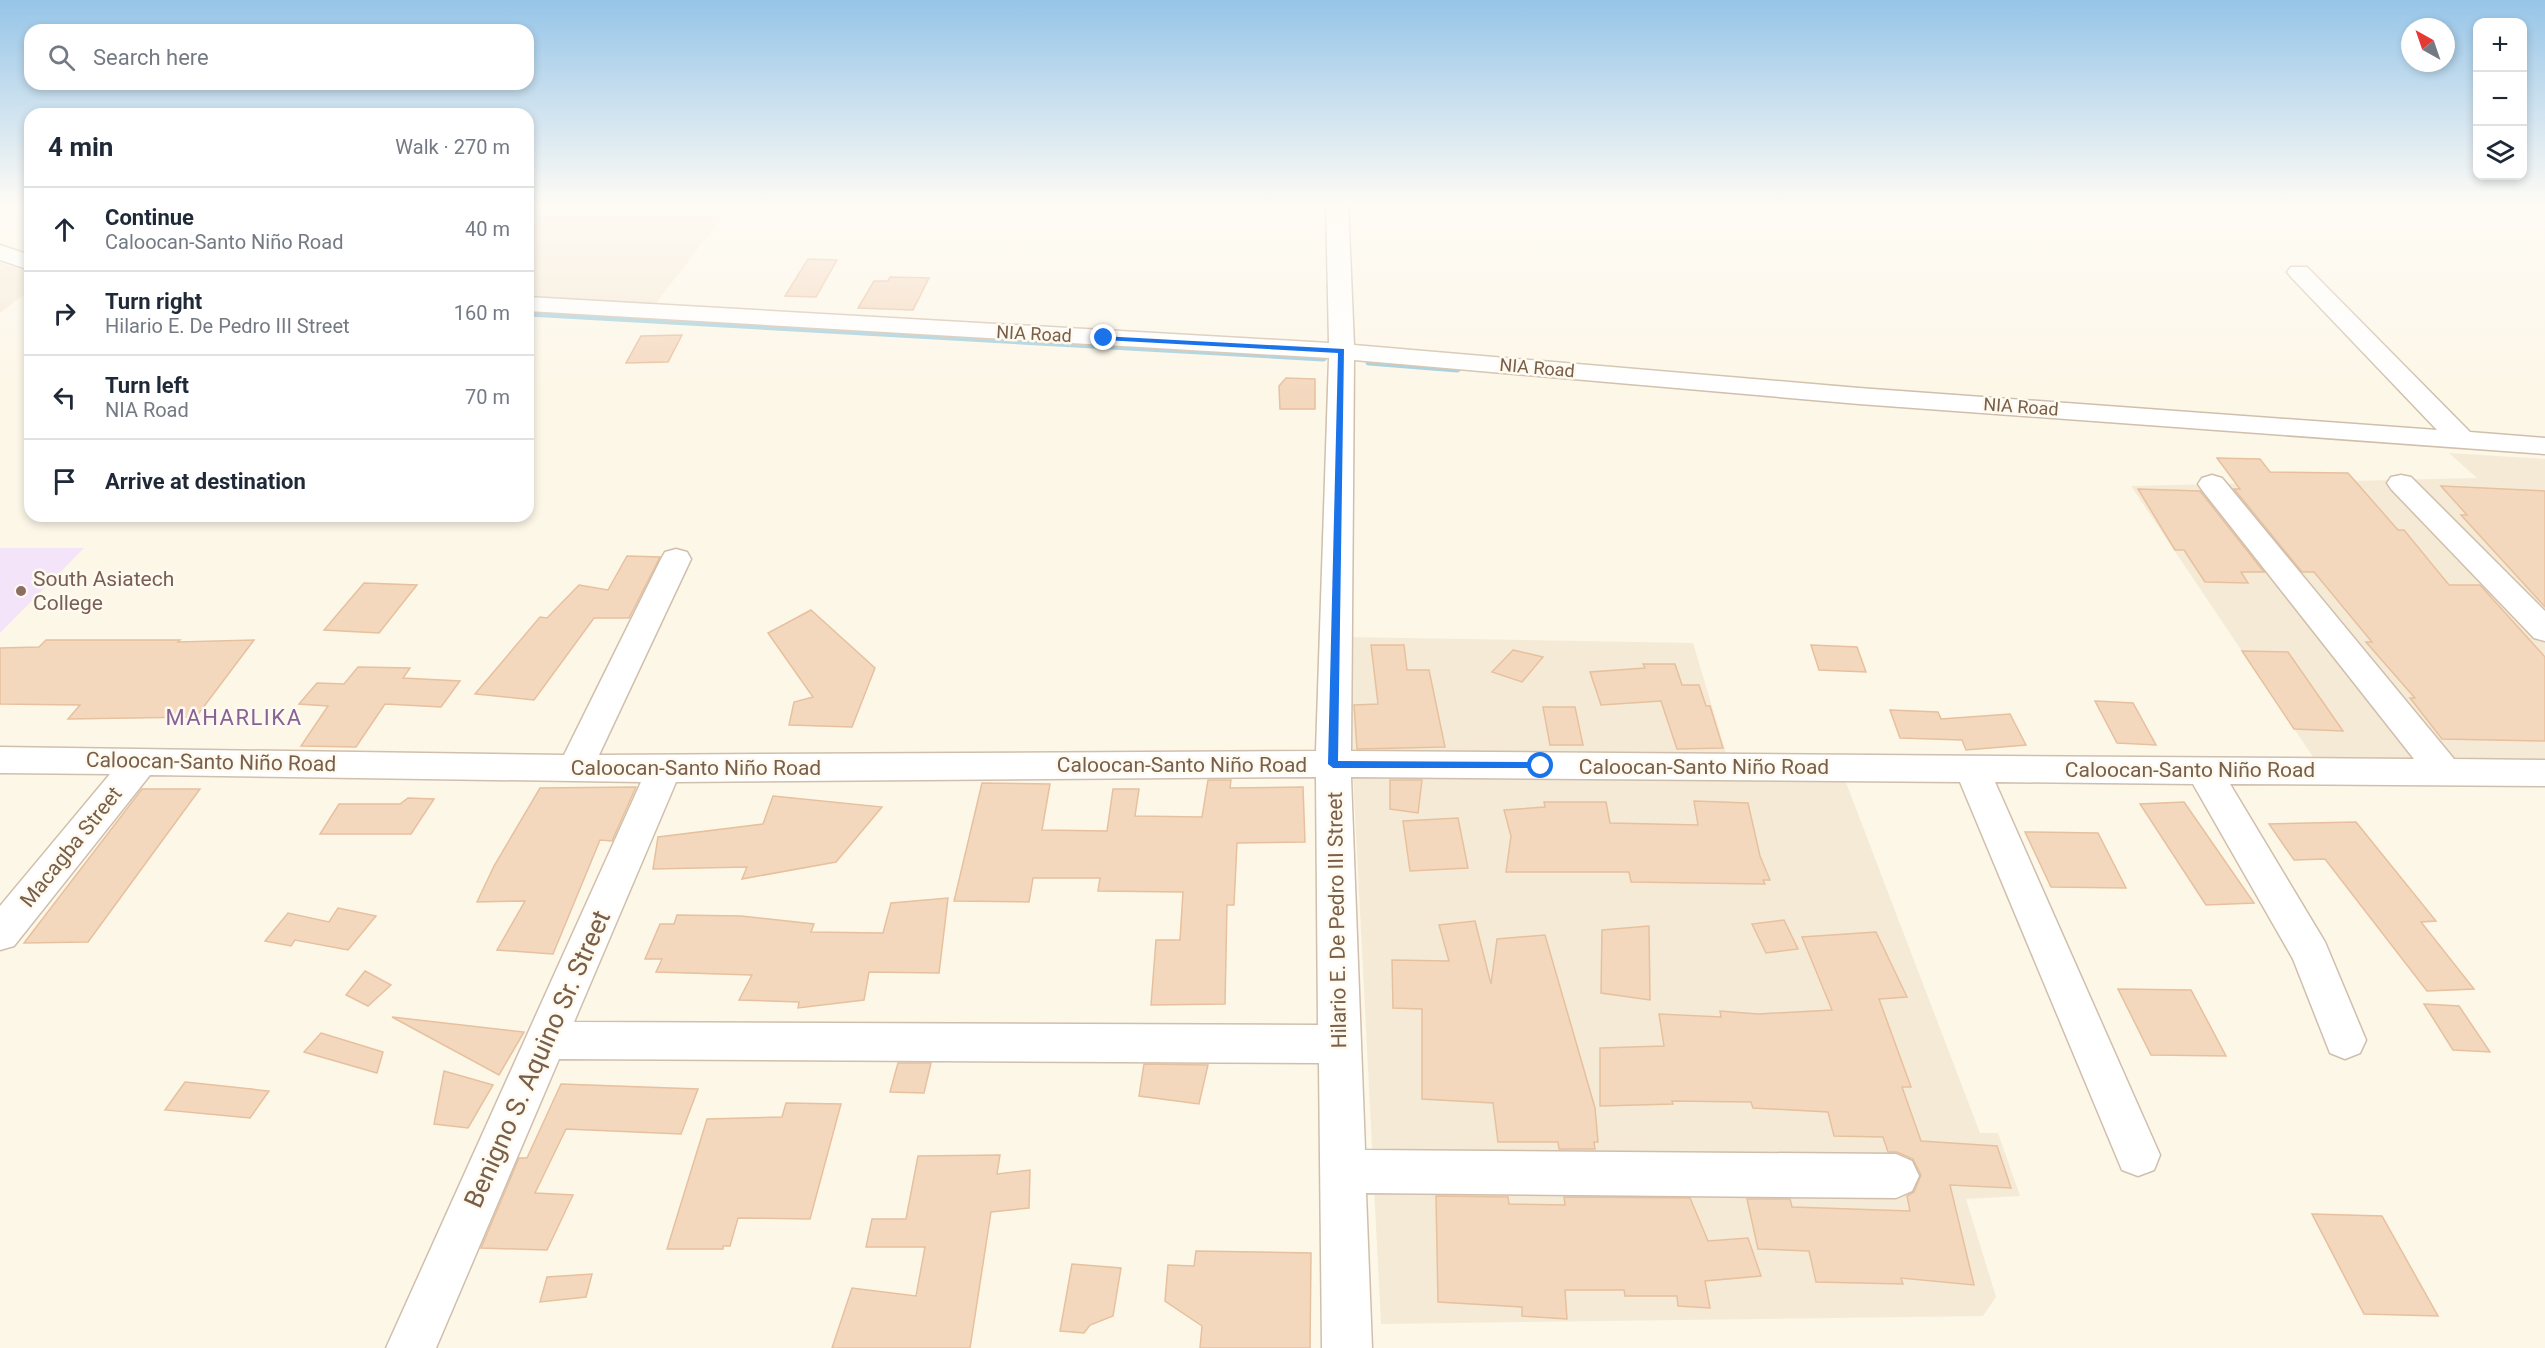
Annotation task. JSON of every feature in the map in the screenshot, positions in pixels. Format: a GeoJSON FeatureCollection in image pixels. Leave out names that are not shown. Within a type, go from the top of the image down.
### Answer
{"type":"FeatureCollection","features":[{"type":"Feature","properties":{"kind":"street","name":"Hilario E. De Pedro III Street"},"geometry":{"type":"LineString","coordinates":[[1339,267],[1342,351],[1333,764],[1347,1348]]}},
{"type":"Feature","properties":{"kind":"street"},"geometry":{"type":"LineString","coordinates":[[2299,272],[2461,439]]}},
{"type":"Feature","properties":{"kind":"street","name":"NIA Road"},"geometry":{"type":"LineString","coordinates":[[534,304],[1342,351],[1859,396],[2545,446]]}},
{"type":"Feature","properties":{"kind":"street"},"geometry":{"type":"LineString","coordinates":[[2401,483],[2545,630]]}},
{"type":"Feature","properties":{"kind":"street"},"geometry":{"type":"LineString","coordinates":[[2212,484],[2444,772]]}},
{"type":"Feature","properties":{"kind":"street"},"geometry":{"type":"LineString","coordinates":[[575,768],[676,559]]}},
{"type":"Feature","properties":{"kind":"street","name":"Caloocan-Santo Niño Road"},"geometry":{"type":"LineString","coordinates":[[0,760],[142,760],[664,769],[1333,764],[2545,773]]}},
{"type":"Feature","properties":{"kind":"street","name":"Macagba Street"},"geometry":{"type":"LineString","coordinates":[[0,934],[142,760]]}},
{"type":"Feature","properties":{"kind":"street","name":"Benigno S. Aquino Sr. Street"},"geometry":{"type":"LineString","coordinates":[[411,1348],[664,769]]}},
{"type":"Feature","properties":{"kind":"street"},"geometry":{"type":"LineString","coordinates":[[1972,769],[2138,1155]]}},
{"type":"Feature","properties":{"kind":"street"},"geometry":{"type":"LineString","coordinates":[[2204,771],[2311,954],[2345,1040]]}},
{"type":"Feature","properties":{"kind":"street"},"geometry":{"type":"LineString","coordinates":[[545,1040],[1340,1044]]}},
{"type":"Feature","properties":{"kind":"street"},"geometry":{"type":"LineString","coordinates":[[1342,1171],[1896,1176]]}},
{"type":"Feature","properties":{"kind":"shaded area"},"geometry":{"type":"Polygon","coordinates":[[[0,267],[24,270],[24,295],[0,313],[0,267]]]}},
{"type":"Feature","properties":{"kind":"shaded area"},"geometry":{"type":"Polygon","coordinates":[[[534,267],[684,267],[653,307],[534,298],[534,267]]]}},
{"type":"Feature","properties":{"kind":"shaded area"},"geometry":{"type":"Polygon","coordinates":[[[2449,453],[2545,459],[2545,761],[2315,760],[2131,486],[2477,478],[2449,453]]]}},
{"type":"Feature","properties":{"kind":"shaded area","name":"South Asiatech College"},"geometry":{"type":"Polygon","coordinates":[[[0,548],[84,548],[0,633],[0,548]]]}},
{"type":"Feature","properties":{"kind":"shaded area"},"geometry":{"type":"Polygon","coordinates":[[[1346,637],[1693,643],[1726,753],[1837,759],[1980,1133],[1998,1133],[2020,1196],[1966,1199],[1996,1297],[1983,1316],[1381,1324],[1346,637]]]}},
{"type":"Feature","properties":{"kind":"building"},"geometry":{"type":"Polygon","coordinates":[[[803,267],[833,267],[816,297],[785,296],[803,267]]]}},
{"type":"Feature","properties":{"kind":"building"},"geometry":{"type":"Polygon","coordinates":[[[890,277],[929,278],[913,310],[858,308],[874,281],[888,281],[890,277]]]}},
{"type":"Feature","properties":{"kind":"building"},"geometry":{"type":"Polygon","coordinates":[[[682,335],[668,362],[626,363],[641,336],[682,335]]]}},
{"type":"Feature","properties":{"kind":"building"},"geometry":{"type":"Polygon","coordinates":[[[1286,378],[1315,379],[1315,409],[1280,409],[1279,386],[1286,378]]]}},
{"type":"Feature","properties":{"kind":"building"},"geometry":{"type":"Polygon","coordinates":[[[2217,458],[2260,459],[2270,472],[2348,473],[2398,530],[2404,530],[2449,585],[2480,585],[2545,657],[2545,741],[2442,739],[2410,698],[2415,698],[2366,642],[2372,642],[2314,572],[2302,572],[2234,489],[2240,489],[2217,458]]]}},
{"type":"Feature","properties":{"kind":"building"},"geometry":{"type":"Polygon","coordinates":[[[2441,486],[2545,491],[2545,607],[2461,515],[2467,515],[2441,486]]]}},
{"type":"Feature","properties":{"kind":"building"},"geometry":{"type":"Polygon","coordinates":[[[2138,489],[2200,491],[2264,572],[2241,572],[2248,583],[2205,582],[2184,550],[2175,550],[2138,489]]]}},
{"type":"Feature","properties":{"kind":"building"},"geometry":{"type":"Polygon","coordinates":[[[627,556],[660,557],[629,618],[594,618],[534,700],[475,694],[540,617],[547,618],[579,585],[608,590],[627,556]]]}},
{"type":"Feature","properties":{"kind":"building"},"geometry":{"type":"Polygon","coordinates":[[[364,583],[417,585],[379,633],[324,630],[364,583]]]}},
{"type":"Feature","properties":{"kind":"building"},"geometry":{"type":"Polygon","coordinates":[[[811,610],[875,668],[852,727],[789,725],[794,702],[813,697],[768,633],[811,610]]]}},
{"type":"Feature","properties":{"kind":"building"},"geometry":{"type":"Polygon","coordinates":[[[46,640],[180,640],[178,642],[254,640],[196,717],[68,719],[80,705],[0,704],[0,648],[39,647],[46,640]]]}},
{"type":"Feature","properties":{"kind":"building"},"geometry":{"type":"Polygon","coordinates":[[[1371,645],[1404,645],[1407,670],[1429,670],[1445,747],[1357,749],[1354,705],[1378,704],[1371,645]]]}},
{"type":"Feature","properties":{"kind":"building"},"geometry":{"type":"Polygon","coordinates":[[[1811,645],[1857,647],[1866,672],[1819,670],[1811,645]]]}},
{"type":"Feature","properties":{"kind":"building"},"geometry":{"type":"Polygon","coordinates":[[[1513,650],[1543,657],[1522,682],[1492,672],[1513,650]]]}},
{"type":"Feature","properties":{"kind":"building"},"geometry":{"type":"Polygon","coordinates":[[[2242,651],[2288,652],[2343,731],[2294,729],[2242,651]]]}},
{"type":"Feature","properties":{"kind":"building"},"geometry":{"type":"Polygon","coordinates":[[[1643,664],[1675,664],[1682,685],[1699,685],[1706,706],[1710,706],[1723,748],[1677,749],[1661,701],[1601,705],[1590,672],[1645,668],[1643,664]]]}},
{"type":"Feature","properties":{"kind":"building"},"geometry":{"type":"Polygon","coordinates":[[[358,667],[410,668],[403,678],[460,681],[441,707],[385,704],[356,747],[301,746],[328,706],[299,704],[317,683],[344,684],[358,667]]]}},
{"type":"Feature","properties":{"kind":"building"},"geometry":{"type":"Polygon","coordinates":[[[2095,701],[2133,703],[2156,745],[2117,743],[2095,701]]]}},
{"type":"Feature","properties":{"kind":"building"},"geometry":{"type":"Polygon","coordinates":[[[1543,707],[1575,707],[1583,745],[1550,745],[1543,707]]]}},
{"type":"Feature","properties":{"kind":"building"},"geometry":{"type":"Polygon","coordinates":[[[1890,710],[1938,712],[1941,719],[2010,714],[2026,745],[1966,750],[1962,740],[1900,738],[1890,710]]]}},
{"type":"Feature","properties":{"kind":"building"},"geometry":{"type":"Polygon","coordinates":[[[1208,780],[1231,780],[1230,788],[1303,787],[1305,842],[1237,843],[1234,905],[1227,905],[1225,1004],[1151,1005],[1156,940],[1180,940],[1183,892],[1098,891],[1100,878],[1033,878],[1029,902],[954,901],[982,783],[1050,784],[1042,830],[1107,831],[1113,789],[1139,789],[1135,816],[1202,817],[1208,780]]]}},
{"type":"Feature","properties":{"kind":"building"},"geometry":{"type":"Polygon","coordinates":[[[1390,780],[1422,780],[1418,813],[1390,809],[1390,780]]]}},
{"type":"Feature","properties":{"kind":"building"},"geometry":{"type":"Polygon","coordinates":[[[636,787],[612,841],[600,840],[553,954],[497,950],[525,901],[477,902],[494,866],[540,788],[636,787]]]}},
{"type":"Feature","properties":{"kind":"building"},"geometry":{"type":"Polygon","coordinates":[[[142,789],[200,789],[88,942],[24,943],[142,789]]]}},
{"type":"Feature","properties":{"kind":"building"},"geometry":{"type":"Polygon","coordinates":[[[773,796],[882,807],[836,862],[742,879],[747,867],[653,869],[658,837],[763,824],[773,796]]]}},
{"type":"Feature","properties":{"kind":"building"},"geometry":{"type":"Polygon","coordinates":[[[408,798],[434,799],[411,834],[320,834],[339,804],[400,804],[408,798]]]}},
{"type":"Feature","properties":{"kind":"building"},"geometry":{"type":"Polygon","coordinates":[[[1694,801],[1748,803],[1760,856],[1770,880],[1763,880],[1765,884],[1631,882],[1629,872],[1506,872],[1511,836],[1504,810],[1545,807],[1544,802],[1606,802],[1610,823],[1698,825],[1694,801]]]}},
{"type":"Feature","properties":{"kind":"building"},"geometry":{"type":"Polygon","coordinates":[[[2184,802],[2254,903],[2206,905],[2140,804],[2184,802]]]}},
{"type":"Feature","properties":{"kind":"building"},"geometry":{"type":"Polygon","coordinates":[[[1458,818],[1468,868],[1410,871],[1403,821],[1458,818]]]}},
{"type":"Feature","properties":{"kind":"building"},"geometry":{"type":"Polygon","coordinates":[[[2356,822],[2436,921],[2421,922],[2474,989],[2427,991],[2325,859],[2294,860],[2269,824],[2356,822]]]}},
{"type":"Feature","properties":{"kind":"building"},"geometry":{"type":"Polygon","coordinates":[[[2025,832],[2098,833],[2126,888],[2051,887],[2025,832]]]}},
{"type":"Feature","properties":{"kind":"building"},"geometry":{"type":"Polygon","coordinates":[[[948,898],[939,973],[869,972],[864,1000],[798,1008],[799,1002],[739,1000],[752,975],[656,972],[662,959],[645,959],[660,924],[674,924],[677,915],[741,916],[814,924],[811,932],[883,933],[891,903],[948,898]]]}},
{"type":"Feature","properties":{"kind":"building"},"geometry":{"type":"Polygon","coordinates":[[[338,908],[376,916],[348,950],[295,940],[291,946],[265,941],[288,913],[329,922],[338,908]]]}},
{"type":"Feature","properties":{"kind":"building"},"geometry":{"type":"Polygon","coordinates":[[[1784,920],[1798,949],[1766,953],[1752,924],[1784,920]]]}},
{"type":"Feature","properties":{"kind":"building"},"geometry":{"type":"Polygon","coordinates":[[[1475,921],[1491,984],[1497,939],[1545,935],[1595,1108],[1598,1142],[1594,1142],[1595,1149],[1559,1149],[1558,1142],[1498,1142],[1493,1103],[1422,1099],[1422,1009],[1393,1008],[1392,960],[1449,961],[1439,925],[1475,921]]]}},
{"type":"Feature","properties":{"kind":"building"},"geometry":{"type":"Polygon","coordinates":[[[1649,926],[1650,1000],[1601,993],[1602,930],[1649,926]]]}},
{"type":"Feature","properties":{"kind":"building"},"geometry":{"type":"Polygon","coordinates":[[[1876,932],[1907,997],[1879,999],[1911,1087],[1902,1087],[1921,1141],[1997,1146],[2011,1188],[1950,1185],[1974,1285],[1901,1278],[1903,1284],[1816,1282],[1809,1251],[1758,1249],[1747,1199],[1790,1199],[1792,1207],[1910,1211],[1907,1196],[1914,1192],[1921,1175],[1913,1159],[1897,1152],[1888,1152],[1883,1137],[1834,1136],[1828,1112],[1753,1108],[1751,1102],[1672,1101],[1673,1104],[1600,1106],[1600,1048],[1664,1046],[1659,1014],[1721,1017],[1720,1011],[1758,1014],[1832,1010],[1802,937],[1876,932]]]}},
{"type":"Feature","properties":{"kind":"building"},"geometry":{"type":"Polygon","coordinates":[[[365,971],[391,985],[368,1006],[346,995],[365,971]]]}},
{"type":"Feature","properties":{"kind":"building"},"geometry":{"type":"Polygon","coordinates":[[[2118,989],[2191,990],[2226,1056],[2151,1055],[2118,989]]]}},
{"type":"Feature","properties":{"kind":"building"},"geometry":{"type":"Polygon","coordinates":[[[2424,1004],[2459,1006],[2490,1052],[2453,1050],[2424,1004]]]}},
{"type":"Feature","properties":{"kind":"building"},"geometry":{"type":"Polygon","coordinates":[[[392,1017],[524,1032],[499,1075],[392,1017]]]}},
{"type":"Feature","properties":{"kind":"building"},"geometry":{"type":"Polygon","coordinates":[[[321,1033],[383,1052],[377,1073],[304,1052],[321,1033]]]}},
{"type":"Feature","properties":{"kind":"building"},"geometry":{"type":"Polygon","coordinates":[[[898,1063],[931,1063],[924,1093],[890,1092],[898,1063]]]}},
{"type":"Feature","properties":{"kind":"building"},"geometry":{"type":"Polygon","coordinates":[[[1144,1064],[1208,1065],[1199,1104],[1139,1096],[1144,1064]]]}},
{"type":"Feature","properties":{"kind":"building"},"geometry":{"type":"Polygon","coordinates":[[[444,1071],[493,1085],[468,1128],[434,1124],[444,1071]]]}},
{"type":"Feature","properties":{"kind":"building"},"geometry":{"type":"Polygon","coordinates":[[[185,1082],[269,1091],[250,1118],[165,1110],[185,1082]]]}},
{"type":"Feature","properties":{"kind":"building"},"geometry":{"type":"Polygon","coordinates":[[[561,1084],[698,1089],[681,1134],[566,1129],[535,1193],[573,1195],[547,1250],[481,1248],[519,1158],[527,1158],[561,1084]]]}},
{"type":"Feature","properties":{"kind":"building"},"geometry":{"type":"Polygon","coordinates":[[[786,1103],[841,1104],[810,1219],[738,1218],[730,1246],[723,1246],[723,1249],[667,1249],[707,1119],[782,1117],[786,1103]]]}},
{"type":"Feature","properties":{"kind":"building"},"geometry":{"type":"Polygon","coordinates":[[[1000,1155],[997,1174],[1030,1170],[1029,1208],[991,1212],[970,1348],[832,1348],[852,1288],[916,1296],[925,1247],[866,1247],[872,1219],[906,1219],[918,1156],[1000,1155]]]}},
{"type":"Feature","properties":{"kind":"building"},"geometry":{"type":"Polygon","coordinates":[[[1436,1196],[1508,1197],[1509,1204],[1565,1205],[1564,1197],[1690,1198],[1708,1241],[1748,1238],[1761,1276],[1705,1281],[1710,1308],[1678,1306],[1677,1296],[1625,1296],[1624,1290],[1565,1290],[1567,1319],[1522,1316],[1522,1307],[1438,1302],[1436,1196]]]}},
{"type":"Feature","properties":{"kind":"building"},"geometry":{"type":"Polygon","coordinates":[[[2312,1214],[2382,1216],[2438,1316],[2364,1314],[2312,1214]]]}},
{"type":"Feature","properties":{"kind":"building"},"geometry":{"type":"Polygon","coordinates":[[[1196,1251],[1311,1253],[1310,1348],[1200,1348],[1202,1326],[1165,1301],[1168,1265],[1194,1266],[1196,1251]]]}},
{"type":"Feature","properties":{"kind":"building"},"geometry":{"type":"Polygon","coordinates":[[[1072,1264],[1121,1268],[1113,1316],[1090,1325],[1084,1333],[1060,1331],[1072,1264]]]}},
{"type":"Feature","properties":{"kind":"building"},"geometry":{"type":"Polygon","coordinates":[[[592,1274],[586,1297],[540,1302],[547,1277],[592,1274]]]}},
{"type":"Feature","properties":{"kind":"waterway"},"geometry":{"type":"LineString","coordinates":[[534,313],[1323,358]]}},
{"type":"Feature","properties":{"kind":"waterway"},"geometry":{"type":"LineString","coordinates":[[1369,362],[1457,369]]}},
{"type":"Feature","properties":{"kind":"place","name":"South Asiatech College"},"geometry":{"type":"Point","coordinates":[21,591]}},
{"type":"Feature","properties":{"kind":"district","name":"MAHARLIKA"},"geometry":{"type":"Point","coordinates":[234,717]}},
{"type":"Feature","properties":{"kind":"route"},"geometry":{"type":"LineString","coordinates":[[1104,338],[1342,351],[1333,764],[1541,766]]}}]}
